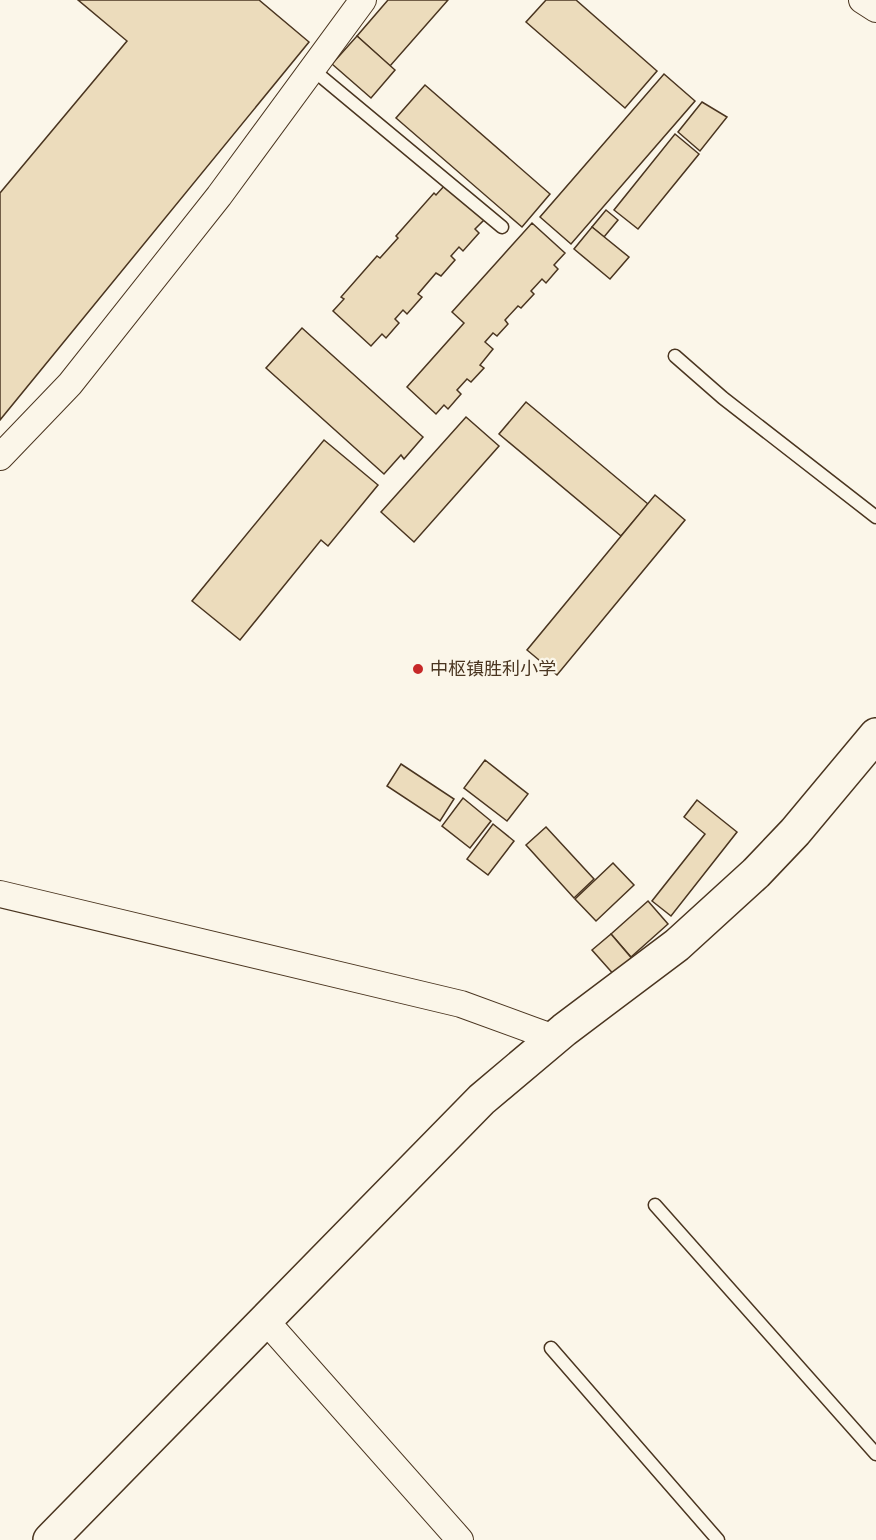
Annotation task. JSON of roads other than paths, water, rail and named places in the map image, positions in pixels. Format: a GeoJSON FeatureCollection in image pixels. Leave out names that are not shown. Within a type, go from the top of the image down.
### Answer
{"type":"FeatureCollection","features":[{"type":"Feature","properties":{"kind":"street"},"geometry":{"type":"LineString","coordinates":[[862,0],[876,9]]}},
{"type":"Feature","properties":{"kind":"street"},"geometry":{"type":"LineString","coordinates":[[0,457],[70,384],[219,196],[358,2]]}},
{"type":"Feature","properties":{"kind":"street"},"geometry":{"type":"LineString","coordinates":[[50,1540],[482,1099],[554,1038],[677,945],[715,913],[795,832],[876,735]]}},
{"type":"Feature","properties":{"kind":"street"},"geometry":{"type":"LineString","coordinates":[[0,894],[461,1004],[554,1038]]}},
{"type":"Feature","properties":{"kind":"street"},"geometry":{"type":"LineString","coordinates":[[266,1321],[460,1540]]}},
{"type":"Feature","properties":{"kind":"lane"},"geometry":{"type":"LineString","coordinates":[[312,69],[502,227]]}},
{"type":"Feature","properties":{"kind":"lane"},"geometry":{"type":"LineString","coordinates":[[675,356],[723,398],[876,517]]}},
{"type":"Feature","properties":{"kind":"lane"},"geometry":{"type":"LineString","coordinates":[[655,1205],[876,1454]]}},
{"type":"Feature","properties":{"kind":"lane"},"geometry":{"type":"LineString","coordinates":[[550,1348],[718,1540]]}},
{"type":"Feature","properties":{"kind":"place","name":"中枢镇胜利小学"},"geometry":{"type":"Point","coordinates":[418,669]}}]}
